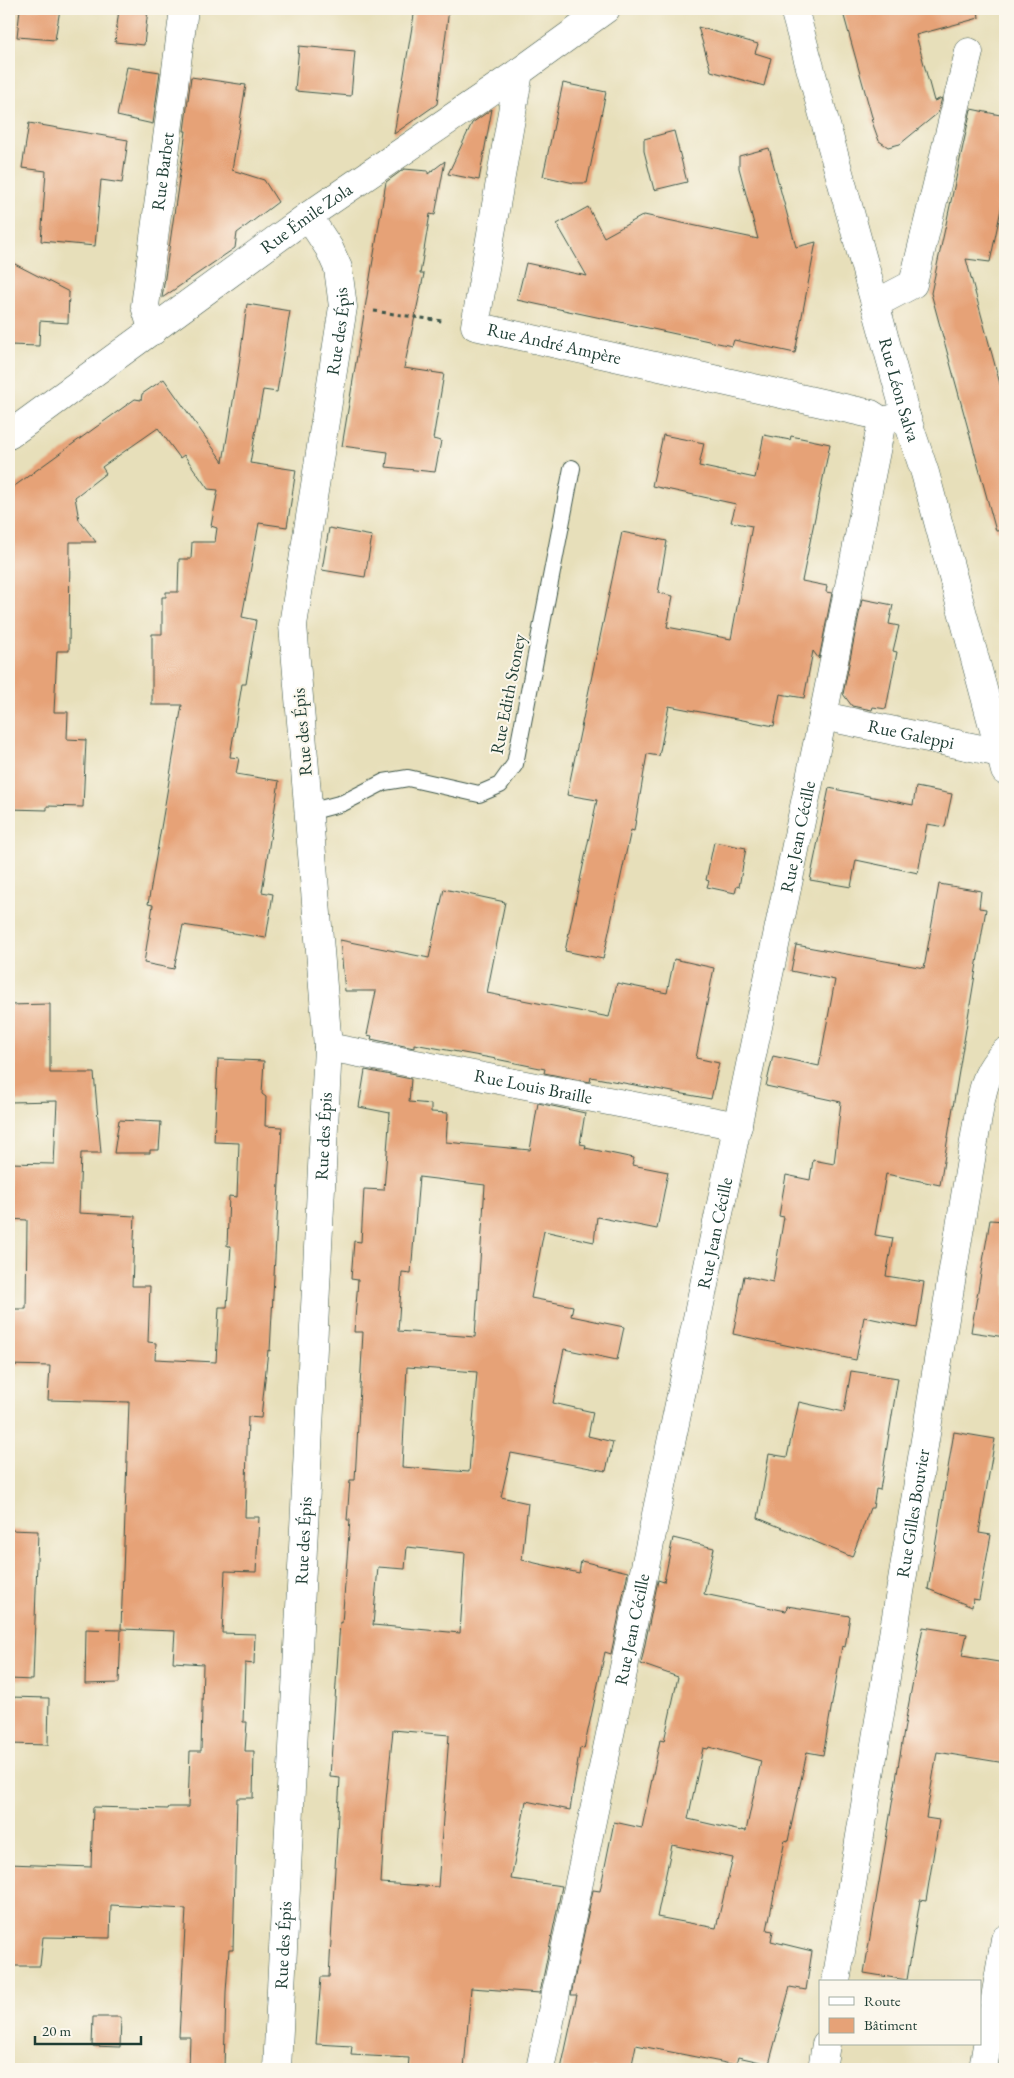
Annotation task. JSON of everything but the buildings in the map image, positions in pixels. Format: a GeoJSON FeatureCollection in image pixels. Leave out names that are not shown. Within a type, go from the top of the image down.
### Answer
{"type":"FeatureCollection","features":[{"type":"Feature","properties":{"kind":"street","name":"Rue Barbet"},"geometry":{"type":"LineString","coordinates":[[153,331],[145,306],[184,9]]}},
{"type":"Feature","properties":{"kind":"street","name":"Rue Émile Zola"},"geometry":{"type":"LineString","coordinates":[[9,435],[308,216],[520,72],[606,9]]}},
{"type":"Feature","properties":{"kind":"street","name":"Rue Léon Salva"},"geometry":{"type":"LineString","coordinates":[[794,9],[876,304],[894,418],[925,473],[1002,762]]}},
{"type":"Feature","properties":{"kind":"street"},"geometry":{"type":"LineString","coordinates":[[876,304],[913,284],[969,52]]}},
{"type":"Feature","properties":{"kind":"street","name":"Rue André Ampère"},"geometry":{"type":"LineString","coordinates":[[520,72],[475,326],[894,418]]}},
{"type":"Feature","properties":{"kind":"street","name":"Rue des Épis"},"geometry":{"type":"LineString","coordinates":[[277,2069],[328,1047],[293,625],[343,307],[338,268],[329,248],[308,216]]}},
{"type":"Feature","properties":{"kind":"street","name":"Rue Jean Cécille"},"geometry":{"type":"LineString","coordinates":[[540,2069],[823,716],[894,418]]}},
{"type":"Feature","properties":{"kind":"street","name":"Rue Galeppi"},"geometry":{"type":"LineString","coordinates":[[823,716],[1002,762]]}},
{"type":"Feature","properties":{"kind":"street","name":"Rue Louis Braille"},"geometry":{"type":"LineString","coordinates":[[328,1047],[738,1126]]}},
{"type":"Feature","properties":{"kind":"street","name":"Rue Gilles Bouvier"},"geometry":{"type":"LineString","coordinates":[[836,1980],[980,1105],[984,1083],[994,1064],[1005,1052]]}},
{"type":"Feature","properties":{"kind":"street"},"geometry":{"type":"LineString","coordinates":[[983,2069],[1005,1939]]}},
{"type":"Feature","properties":{"kind":"street"},"geometry":{"type":"LineString","coordinates":[[822,2069],[826,2046]]}},
{"type":"Feature","properties":{"kind":"lane","name":"Rue Edith Stoney"},"geometry":{"type":"LineString","coordinates":[[309,812],[343,804],[384,782],[408,778],[480,794],[500,784],[515,764],[572,468]]}},
{"type":"Feature","properties":{"kind":"path"},"geometry":{"type":"LineString","coordinates":[[343,307],[475,326]]}}]}
